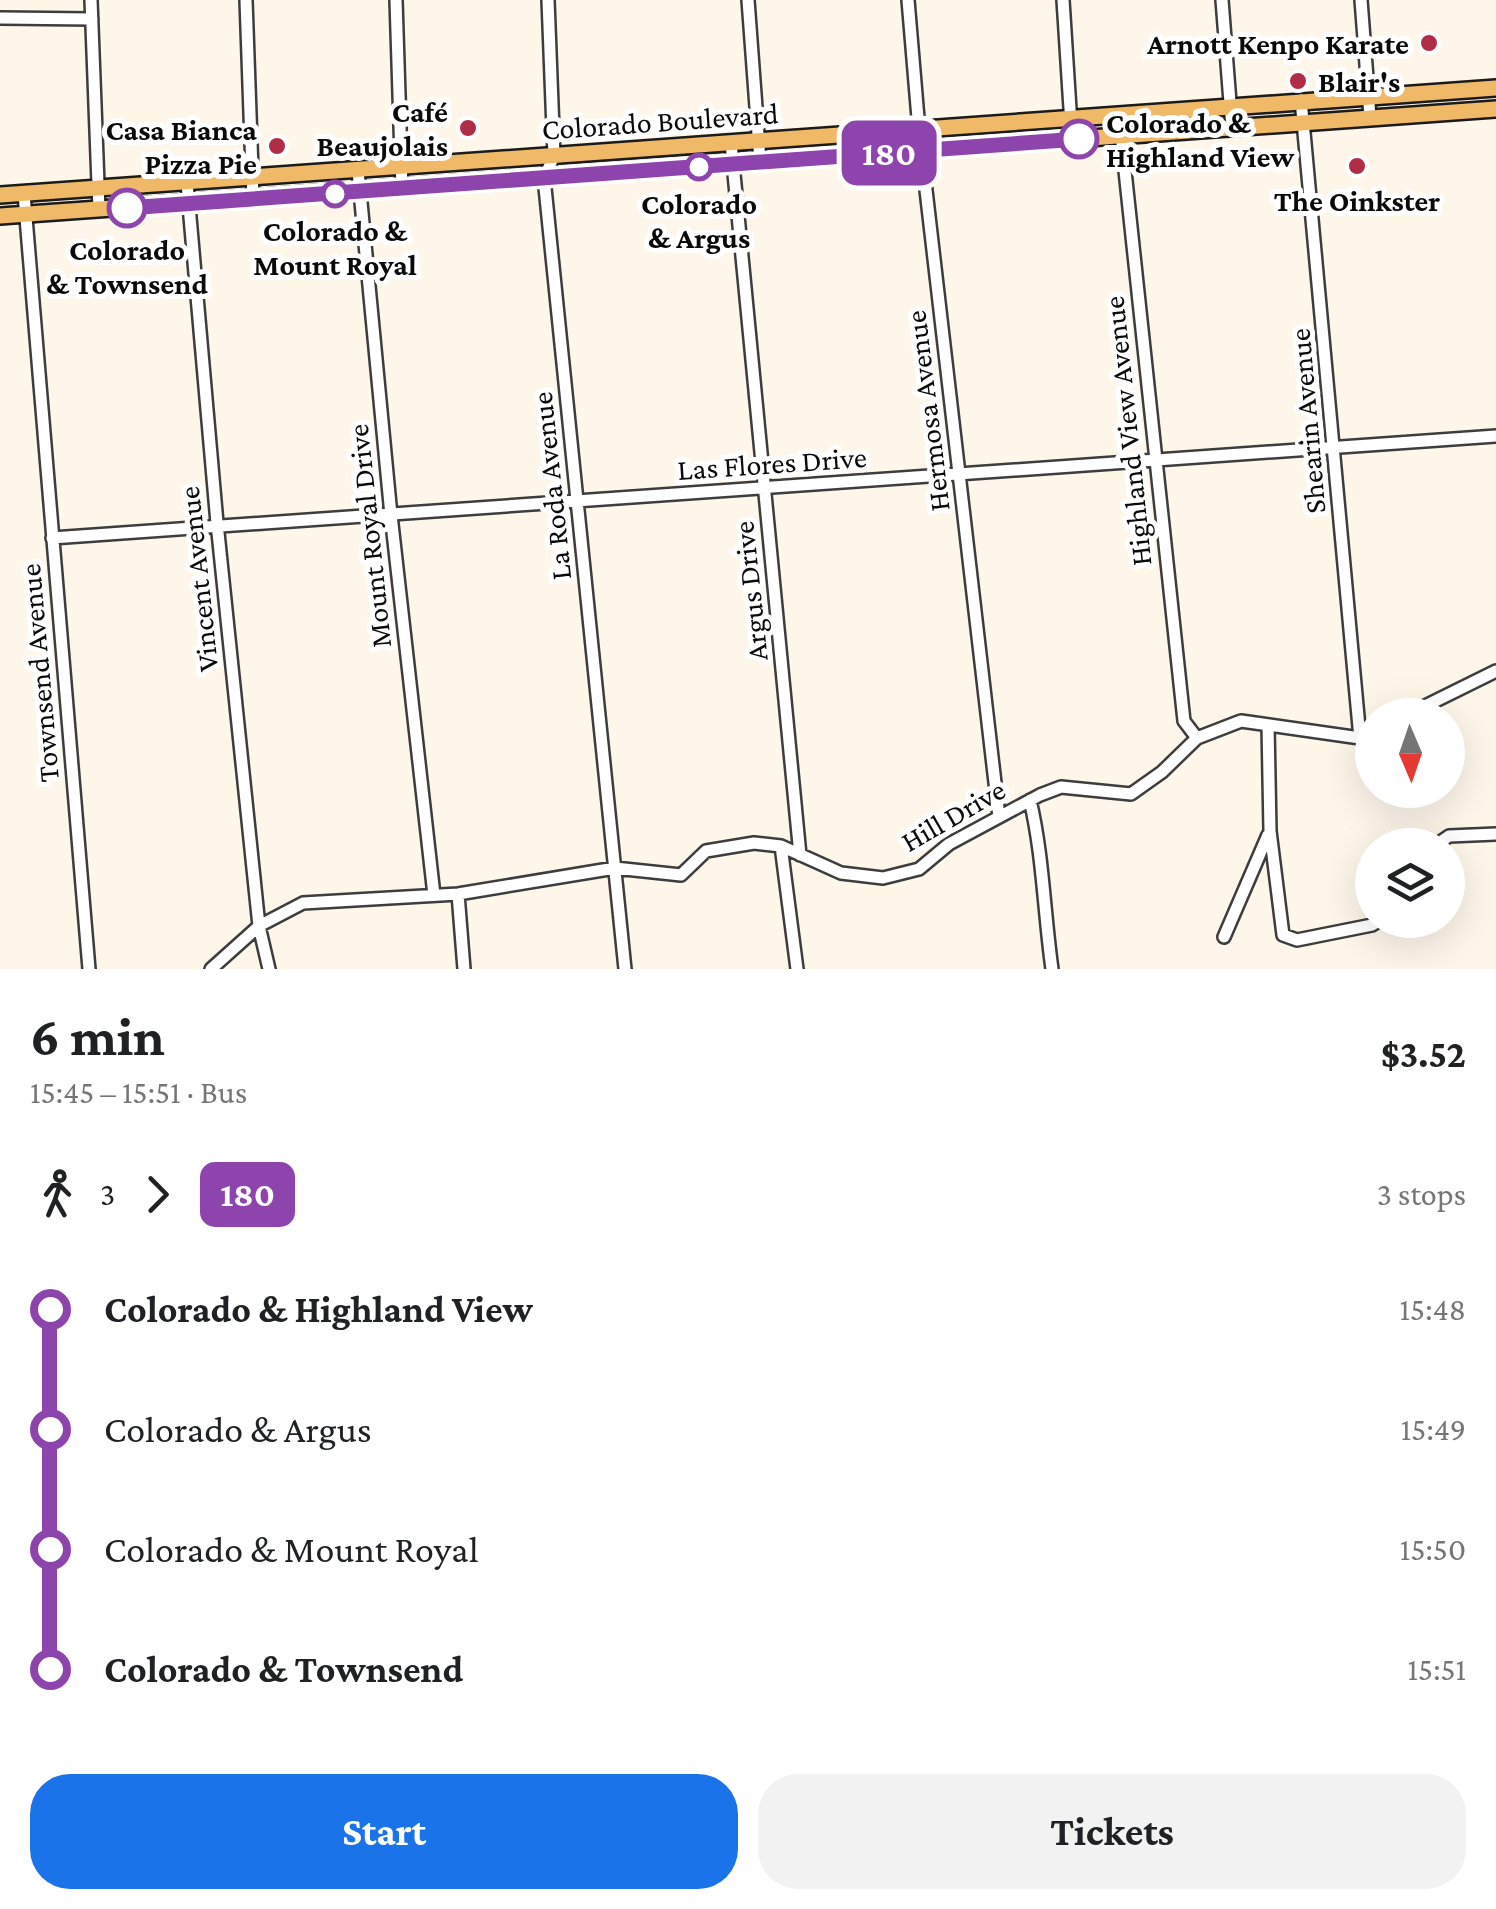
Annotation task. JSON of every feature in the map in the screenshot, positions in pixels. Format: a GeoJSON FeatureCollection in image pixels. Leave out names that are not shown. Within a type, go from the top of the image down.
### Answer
{"type":"FeatureCollection","features":[{"type":"Feature","properties":{"kind":"main road","name":"Colorado Boulevard"},"geometry":{"type":"LineString","coordinates":[[0,195],[1496,88]]}},
{"type":"Feature","properties":{"kind":"main road","name":"Colorado Boulevard"},"geometry":{"type":"LineString","coordinates":[[0,216],[1496,110]]}},
{"type":"Feature","properties":{"kind":"street"},"geometry":{"type":"LineString","coordinates":[[92,0],[99,210]]}},
{"type":"Feature","properties":{"kind":"street"},"geometry":{"type":"LineString","coordinates":[[246,0],[253,200]]}},
{"type":"Feature","properties":{"kind":"street"},"geometry":{"type":"LineString","coordinates":[[396,0],[402,189]]}},
{"type":"Feature","properties":{"kind":"street"},"geometry":{"type":"LineString","coordinates":[[544,178],[554,156],[548,0]]}},
{"type":"Feature","properties":{"kind":"street"},"geometry":{"type":"LineString","coordinates":[[748,0],[760,161]]}},
{"type":"Feature","properties":{"kind":"street","name":"Hermosa Avenue"},"geometry":{"type":"LineString","coordinates":[[908,0],[919,130],[998,817]]}},
{"type":"Feature","properties":{"kind":"street"},"geometry":{"type":"LineString","coordinates":[[1062,0],[1072,140]]}},
{"type":"Feature","properties":{"kind":"street"},"geometry":{"type":"LineString","coordinates":[[1222,0],[1232,128]]}},
{"type":"Feature","properties":{"kind":"street"},"geometry":{"type":"LineString","coordinates":[[1361,0],[1370,117]]}},
{"type":"Feature","properties":{"kind":"street"},"geometry":{"type":"LineString","coordinates":[[0,18],[92,19]]}},
{"type":"Feature","properties":{"kind":"street","name":"Shearin Avenue"},"geometry":{"type":"LineString","coordinates":[[1301,100],[1362,698]]}},
{"type":"Feature","properties":{"kind":"street","name":"Highland View Avenue"},"geometry":{"type":"LineString","coordinates":[[1119,115],[1184,721],[1197,738]]}},
{"type":"Feature","properties":{"kind":"street","name":"Argus Drive"},"geometry":{"type":"LineString","coordinates":[[731,143],[800,855]]}},
{"type":"Feature","properties":{"kind":"street","name":"Mount Royal Drive"},"geometry":{"type":"LineString","coordinates":[[358,172],[391,515],[434,895]]}},
{"type":"Feature","properties":{"kind":"street","name":"La Roda Avenue"},"geometry":{"type":"LineString","coordinates":[[544,178],[625,969]]}},
{"type":"Feature","properties":{"kind":"street","name":"Vincent Avenue"},"geometry":{"type":"LineString","coordinates":[[187,183],[217,527],[259,926],[269,969]]}},
{"type":"Feature","properties":{"kind":"street","name":"Townsend Avenue"},"geometry":{"type":"LineString","coordinates":[[24,194],[89,969]]}},
{"type":"Feature","properties":{"kind":"street","name":"Las Flores Drive"},"geometry":{"type":"LineString","coordinates":[[52,538],[1496,436]]}},
{"type":"Feature","properties":{"kind":"street"},"geometry":{"type":"LineString","coordinates":[[1441,698],[1496,671]]}},
{"type":"Feature","properties":{"kind":"street","name":"Hill Drive"},"geometry":{"type":"LineString","coordinates":[[212,969],[259,926],[303,903],[458,894],[615,868],[681,875],[706,852],[754,843],[780,846],[841,873],[883,878],[919,868],[949,844],[1061,787],[1131,794],[1162,772],[1197,738],[1241,721],[1355,734]]}},
{"type":"Feature","properties":{"kind":"street"},"geometry":{"type":"LineString","coordinates":[[1268,725],[1270,831],[1283,936],[1296,940],[1355,928]]}},
{"type":"Feature","properties":{"kind":"street"},"geometry":{"type":"LineString","coordinates":[[1030,800],[1040,844],[1052,969]]}},
{"type":"Feature","properties":{"kind":"street"},"geometry":{"type":"LineString","coordinates":[[1224,937],[1270,831]]}},
{"type":"Feature","properties":{"kind":"street"},"geometry":{"type":"LineString","coordinates":[[1465,835],[1496,834]]}},
{"type":"Feature","properties":{"kind":"street"},"geometry":{"type":"LineString","coordinates":[[780,846],[797,969]]}},
{"type":"Feature","properties":{"kind":"street"},"geometry":{"type":"LineString","coordinates":[[458,894],[464,969]]}},
{"type":"Feature","properties":{"kind":"bus line","name":"180"},"geometry":{"type":"LineString","coordinates":[[127,208],[1079,139]]}},
{"type":"Feature","properties":{"kind":"place","name":"Arnott Kenpo Karate"},"geometry":{"type":"Point","coordinates":[1429,43]}},
{"type":"Feature","properties":{"kind":"place","name":"Blair's"},"geometry":{"type":"Point","coordinates":[1298,81]}},
{"type":"Feature","properties":{"kind":"place","name":"Café Beaujolais"},"geometry":{"type":"Point","coordinates":[468,128]}},
{"type":"Feature","properties":{"kind":"place","name":"Colorado & Highland View"},"geometry":{"type":"Point","coordinates":[1079,139]}},
{"type":"Feature","properties":{"kind":"place","name":"Casa Bianca Pizza Pie"},"geometry":{"type":"Point","coordinates":[277,146]}},
{"type":"Feature","properties":{"kind":"place","name":"The Oinkster"},"geometry":{"type":"Point","coordinates":[1357,166]}},
{"type":"Feature","properties":{"kind":"place","name":"Colorado & Argus"},"geometry":{"type":"Point","coordinates":[699,167]}},
{"type":"Feature","properties":{"kind":"place","name":"Colorado & Mount Royal"},"geometry":{"type":"Point","coordinates":[335,194]}},
{"type":"Feature","properties":{"kind":"place","name":"Colorado & Townsend"},"geometry":{"type":"Point","coordinates":[127,208]}}]}
